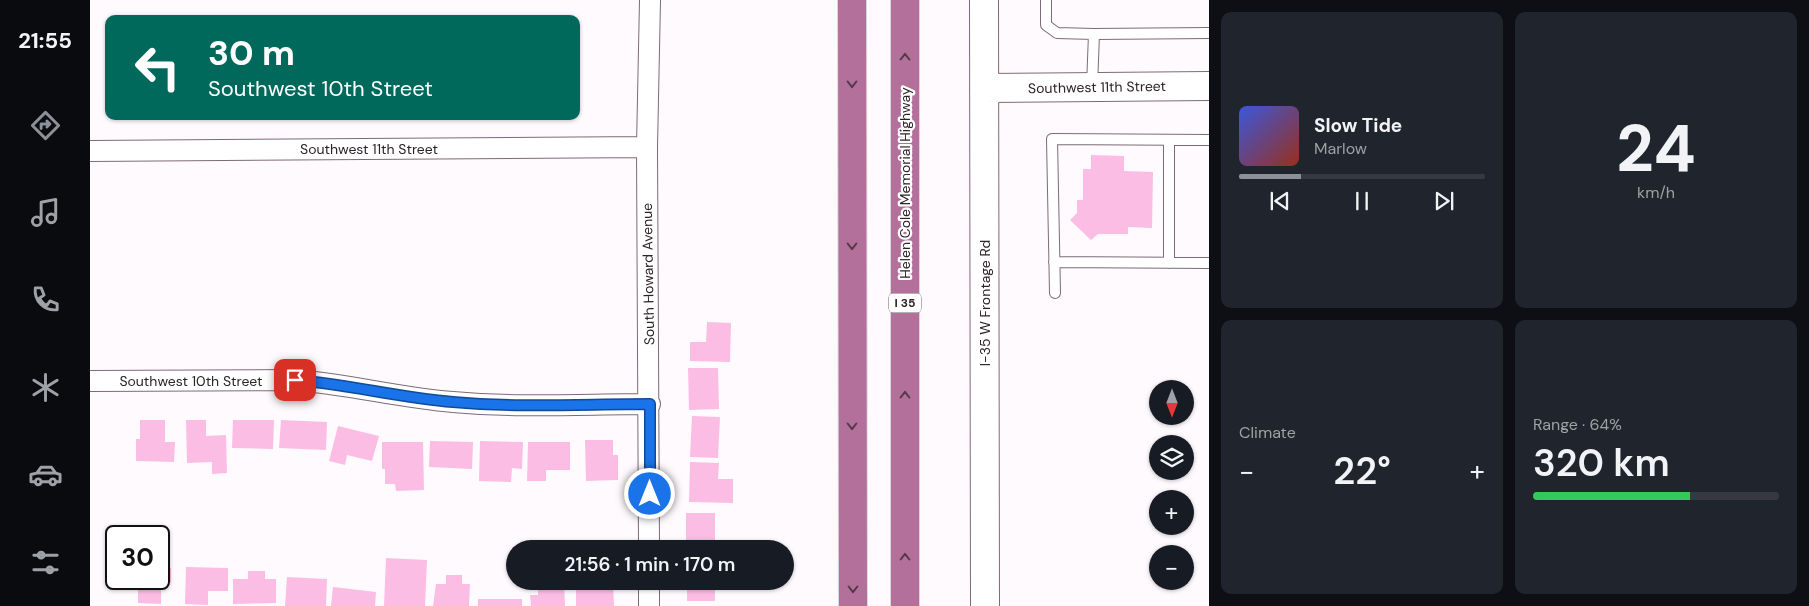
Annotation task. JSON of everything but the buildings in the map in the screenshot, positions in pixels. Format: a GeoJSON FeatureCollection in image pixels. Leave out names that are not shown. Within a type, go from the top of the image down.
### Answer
{"type":"FeatureCollection","features":[{"type":"Feature","properties":{"kind":"highway"},"geometry":{"type":"LineString","coordinates":[[852,0],[853,606]]}},
{"type":"Feature","properties":{"kind":"highway","name":"Helen Cole Memorial Highway"},"geometry":{"type":"LineString","coordinates":[[905,0],[905,606]]}},
{"type":"Feature","properties":{"kind":"street","name":"South Howard Avenue"},"geometry":{"type":"LineString","coordinates":[[649,540],[650,404],[647,147],[650,0]]}},
{"type":"Feature","properties":{"kind":"street","name":"I-35 W Frontage Rd"},"geometry":{"type":"LineString","coordinates":[[984,0],[985,606]]}},
{"type":"Feature","properties":{"kind":"street","name":"Southwest 11th Street"},"geometry":{"type":"LineString","coordinates":[[984,88],[1209,86]]}},
{"type":"Feature","properties":{"kind":"street","name":"Southwest 11th Street"},"geometry":{"type":"LineString","coordinates":[[90,151],[647,147]]}},
{"type":"Feature","properties":{"kind":"street","name":"Southwest 10th Street"},"geometry":{"type":"LineString","coordinates":[[90,381],[295,380],[325,382],[406,398],[456,402],[650,404]]}},
{"type":"Feature","properties":{"kind":"street"},"geometry":{"type":"LineString","coordinates":[[649,590],[649,606]]}},
{"type":"Feature","properties":{"kind":"lane"},"geometry":{"type":"LineString","coordinates":[[1046,0],[1046,25],[1057,33],[1209,33]]}},
{"type":"Feature","properties":{"kind":"lane"},"geometry":{"type":"LineString","coordinates":[[1092,87],[1094,34]]}},
{"type":"Feature","properties":{"kind":"lane"},"geometry":{"type":"LineString","coordinates":[[1055,293],[1052,139],[1209,140]]}},
{"type":"Feature","properties":{"kind":"lane"},"geometry":{"type":"LineString","coordinates":[[1169,140],[1169,263]]}},
{"type":"Feature","properties":{"kind":"lane"},"geometry":{"type":"LineString","coordinates":[[1054,262],[1209,264]]}},
{"type":"Feature","properties":{"kind":"route"},"geometry":{"type":"LineString","coordinates":[[295,380],[351,386],[406,398],[456,402],[491,404],[650,404],[650,494]]}}]}
